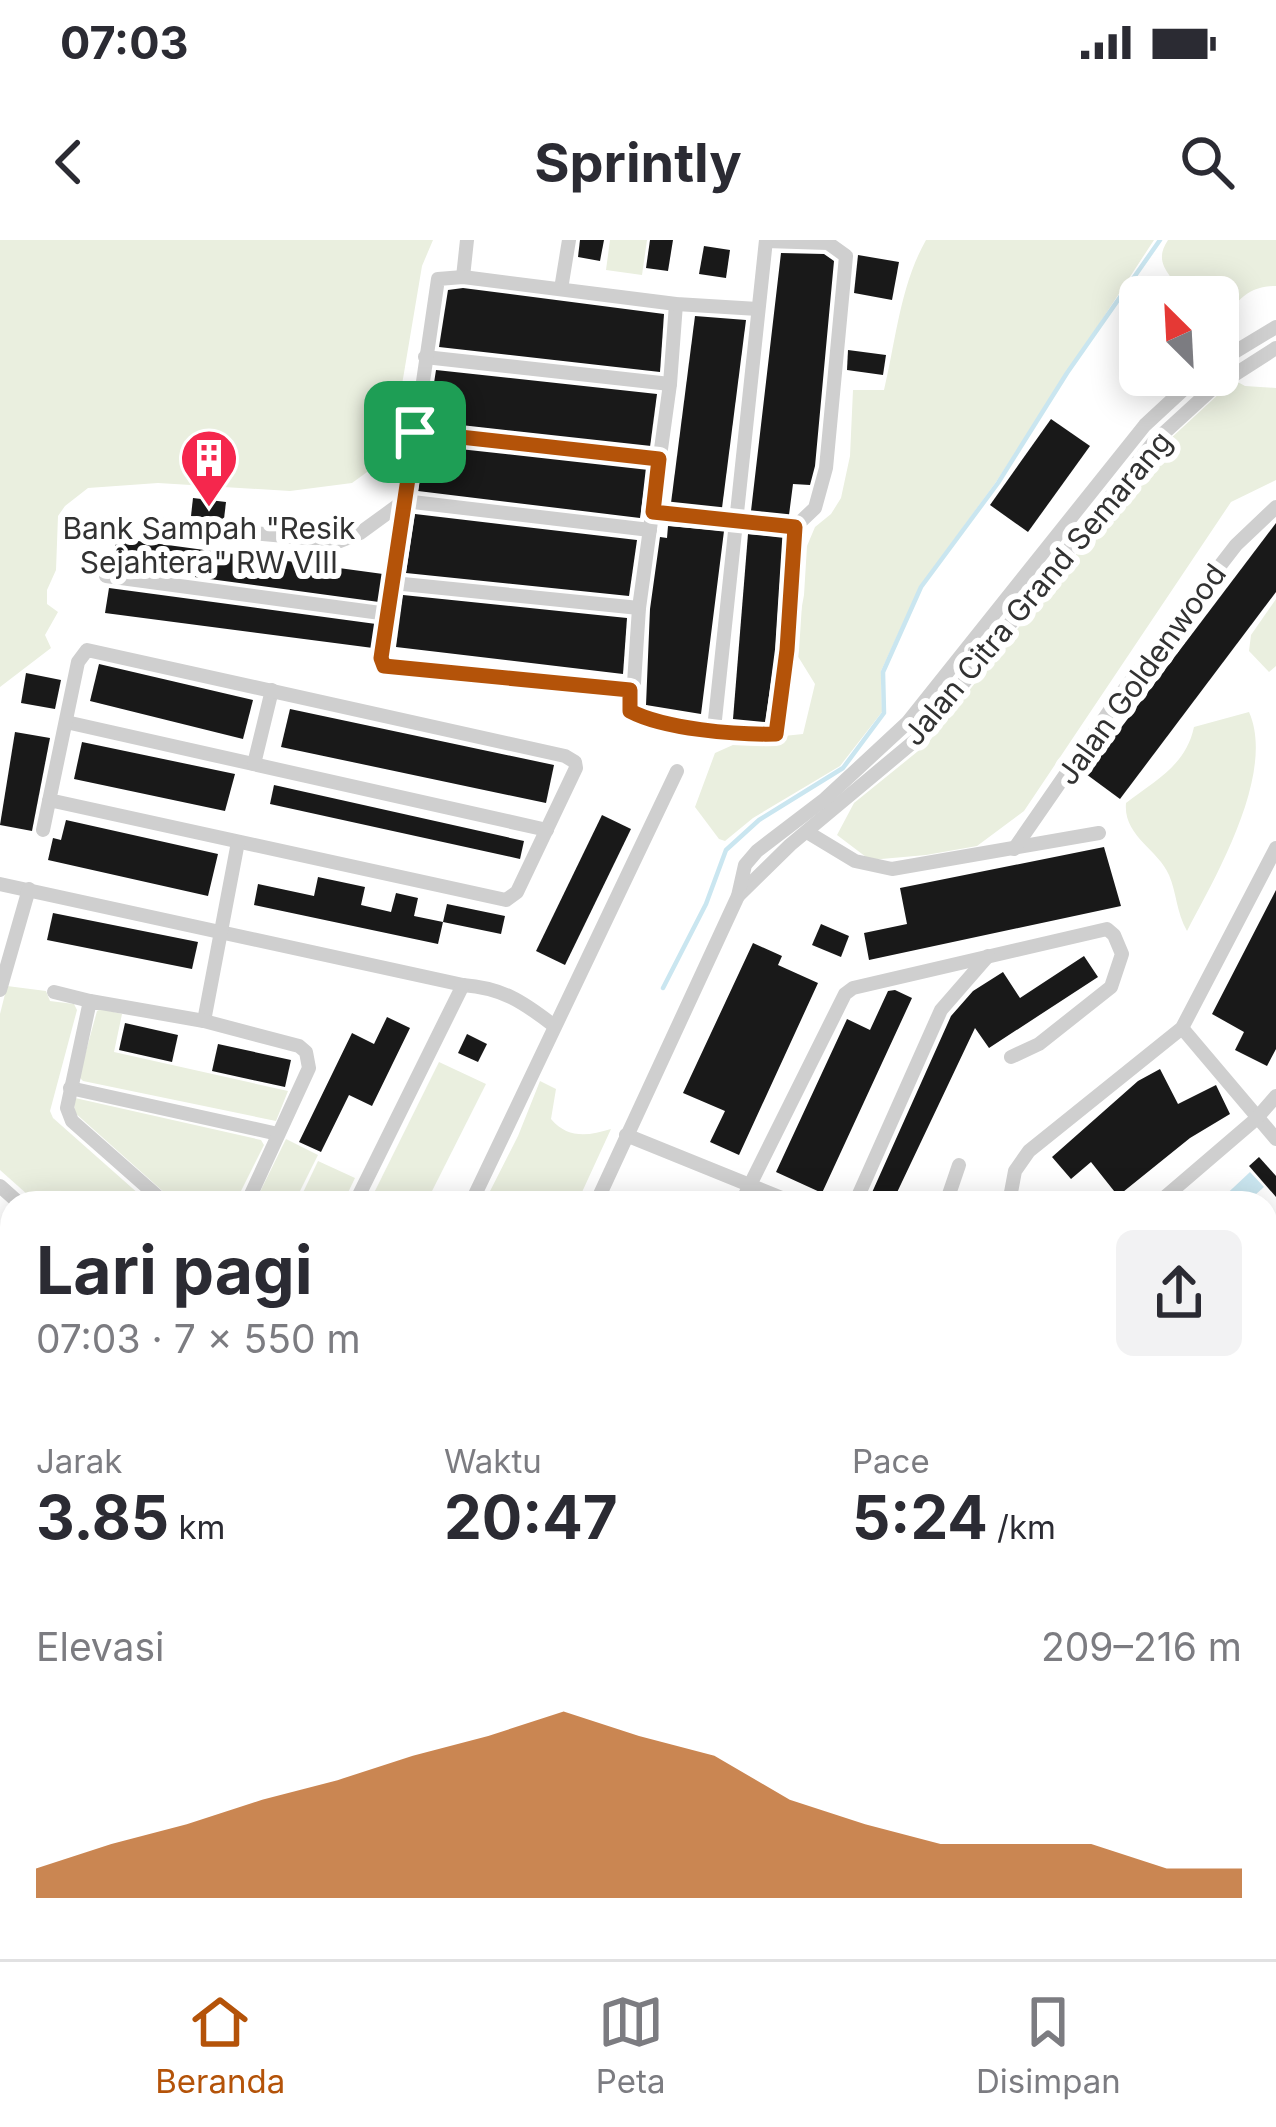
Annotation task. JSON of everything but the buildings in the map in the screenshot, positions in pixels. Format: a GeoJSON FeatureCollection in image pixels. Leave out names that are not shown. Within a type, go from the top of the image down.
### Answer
{"type":"FeatureCollection","features":[{"type":"Feature","properties":{"kind":"street"},"geometry":{"type":"LineString","coordinates":[[463,277],[467,240]]}},
{"type":"Feature","properties":{"kind":"street"},"geometry":{"type":"LineString","coordinates":[[561,290],[569,240]]}},
{"type":"Feature","properties":{"kind":"street"},"geometry":{"type":"LineString","coordinates":[[676,304],[630,690],[632,713],[665,723],[715,729],[771,735],[777,730],[795,527],[815,508],[826,468],[846,260],[830,242],[766,241],[715,729]]}},
{"type":"Feature","properties":{"kind":"street"},"geometry":{"type":"LineString","coordinates":[[630,690],[388,668],[381,658],[435,286],[441,276],[463,277],[676,304],[758,309]]}},
{"type":"Feature","properties":{"kind":"street"},"geometry":{"type":"LineString","coordinates":[[1239,349],[1276,327]]}},
{"type":"Feature","properties":{"kind":"street","name":"Jalan Citra Grand Semarang"},"geometry":{"type":"LineString","coordinates":[[738,896],[745,865],[757,851],[924,734],[1152,444],[1212,389],[1276,348]]}},
{"type":"Feature","properties":{"kind":"street"},"geometry":{"type":"LineString","coordinates":[[424,357],[670,384]]}},
{"type":"Feature","properties":{"kind":"street","name":"Jalan Citra Grand Semarang"},"geometry":{"type":"LineString","coordinates":[[738,896],[807,832],[908,723],[1145,425],[1176,396]]}},
{"type":"Feature","properties":{"kind":"street"},"geometry":{"type":"LineString","coordinates":[[415,432],[659,459]]}},
{"type":"Feature","properties":{"kind":"street"},"geometry":{"type":"LineString","coordinates":[[155,524],[340,541],[360,533],[404,500],[650,530]]}},
{"type":"Feature","properties":{"kind":"street","name":"Jalan Goldenwood"},"geometry":{"type":"LineString","coordinates":[[1014,849],[1124,689],[1236,545],[1276,507]]}},
{"type":"Feature","properties":{"kind":"street"},"geometry":{"type":"LineString","coordinates":[[653,512],[795,527]]}},
{"type":"Feature","properties":{"kind":"street"},"geometry":{"type":"LineString","coordinates":[[106,576],[388,614]]}},
{"type":"Feature","properties":{"kind":"street"},"geometry":{"type":"LineString","coordinates":[[393,583],[639,608]]}},
{"type":"Feature","properties":{"kind":"street"},"geometry":{"type":"LineString","coordinates":[[43,830],[49,800],[66,722],[77,662],[87,650],[571,758],[576,768],[517,892],[506,900],[49,800]]}},
{"type":"Feature","properties":{"kind":"street"},"geometry":{"type":"LineString","coordinates":[[254,764],[272,690]]}},
{"type":"Feature","properties":{"kind":"street"},"geometry":{"type":"LineString","coordinates":[[66,722],[547,830]]}},
{"type":"Feature","properties":{"kind":"street"},"geometry":{"type":"LineString","coordinates":[[477,1191],[677,771]]}},
{"type":"Feature","properties":{"kind":"street","name":"Jalan Goldenwood"},"geometry":{"type":"LineString","coordinates":[[807,832],[855,861],[892,869],[1099,833]]}},
{"type":"Feature","properties":{"kind":"street"},"geometry":{"type":"LineString","coordinates":[[204,1021],[238,842]]}},
{"type":"Feature","properties":{"kind":"street"},"geometry":{"type":"LineString","coordinates":[[1011,1191],[1015,1171],[1029,1151],[1182,1028],[1276,848]]}},
{"type":"Feature","properties":{"kind":"street"},"geometry":{"type":"LineString","coordinates":[[0,884],[506,992],[553,1025]]}},
{"type":"Feature","properties":{"kind":"street"},"geometry":{"type":"LineString","coordinates":[[0,990],[29,890]]}},
{"type":"Feature","properties":{"kind":"street"},"geometry":{"type":"LineString","coordinates":[[601,1191],[738,896]]}},
{"type":"Feature","properties":{"kind":"street"},"geometry":{"type":"LineString","coordinates":[[746,1191],[844,994],[853,988],[1107,929],[1122,954],[1111,986],[1039,1044],[1011,1057]]}},
{"type":"Feature","properties":{"kind":"street"},"geometry":{"type":"LineString","coordinates":[[860,1191],[941,1010],[988,956]]}},
{"type":"Feature","properties":{"kind":"street"},"geometry":{"type":"LineString","coordinates":[[361,1191],[463,985]]}},
{"type":"Feature","properties":{"kind":"street"},"geometry":{"type":"LineString","coordinates":[[54,992],[204,1021],[299,1046],[306,1052],[309,1068],[252,1191]]}},
{"type":"Feature","properties":{"kind":"street"},"geometry":{"type":"LineString","coordinates":[[90,1001],[67,1108],[72,1120],[152,1191]]}},
{"type":"Feature","properties":{"kind":"street"},"geometry":{"type":"LineString","coordinates":[[1182,1028],[1276,1139]]}},
{"type":"Feature","properties":{"kind":"street"},"geometry":{"type":"LineString","coordinates":[[70,1088],[278,1134]]}},
{"type":"Feature","properties":{"kind":"street"},"geometry":{"type":"LineString","coordinates":[[1172,1191],[1276,1096]]}},
{"type":"Feature","properties":{"kind":"street"},"geometry":{"type":"LineString","coordinates":[[626,1135],[764,1191]]}},
{"type":"Feature","properties":{"kind":"street"},"geometry":{"type":"LineString","coordinates":[[950,1191],[959,1165]]}},
{"type":"Feature","properties":{"kind":"green space"},"geometry":{"type":"Polygon","coordinates":[[[0,240],[433,240],[422,266],[393,438],[374,467],[352,483],[290,491],[158,483],[88,488],[58,516],[56,570],[47,590],[47,604],[58,612],[45,635],[51,648],[0,687],[0,240]]]}},
{"type":"Feature","properties":{"kind":"green space"},"geometry":{"type":"Polygon","coordinates":[[[610,240],[647,240],[642,275],[606,270],[610,240]]]}},
{"type":"Feature","properties":{"kind":"green space"},"geometry":{"type":"Polygon","coordinates":[[[926,240],[1154,240],[1130,276],[1119,276],[1119,294],[996,482],[920,586],[881,671],[882,712],[840,766],[753,818],[725,841],[719,839],[695,807],[715,753],[744,740],[803,734],[815,684],[794,650],[807,546],[815,527],[841,498],[850,456],[853,390],[884,390],[904,294],[926,240]]]}},
{"type":"Feature","properties":{"kind":"green space"},"geometry":{"type":"Polygon","coordinates":[[[1168,240],[1276,240],[1276,286],[1249,293],[1239,301],[1239,276],[1170,276],[1163,249],[1168,240]]]}},
{"type":"Feature","properties":{"kind":"green space"},"geometry":{"type":"Polygon","coordinates":[[[1239,383],[1276,388],[1276,480],[1231,502],[1024,811],[977,846],[926,855],[870,860],[837,835],[854,803],[928,743],[1157,451],[1217,396],[1239,396],[1239,383]]]}},
{"type":"Feature","properties":{"kind":"green space"},"geometry":{"type":"Polygon","coordinates":[[[1276,599],[1276,666],[1269,672],[1249,651],[1251,635],[1276,599]]]}},
{"type":"Feature","properties":{"kind":"green space"},"geometry":{"type":"Polygon","coordinates":[[[1249,712],[1255,764],[1249,794],[1226,854],[1187,931],[1169,875],[1130,825],[1126,803],[1177,762],[1194,727],[1249,712]]]}},
{"type":"Feature","properties":{"kind":"green space"},"geometry":{"type":"Polygon","coordinates":[[[7,986],[46,991],[50,1001],[74,1004],[77,1010],[50,1111],[135,1191],[24,1191],[0,1170],[0,1014],[7,986]]]}},
{"type":"Feature","properties":{"kind":"green space"},"geometry":{"type":"Polygon","coordinates":[[[101,1009],[122,1014],[114,1052],[288,1091],[276,1121],[83,1081],[79,1077],[101,1009]]]}},
{"type":"Feature","properties":{"kind":"green space"},"geometry":{"type":"Polygon","coordinates":[[[439,1062],[486,1084],[432,1191],[375,1191],[439,1062]]]}},
{"type":"Feature","properties":{"kind":"green space"},"geometry":{"type":"Polygon","coordinates":[[[540,1081],[556,1089],[551,1119],[564,1130],[579,1134],[611,1129],[583,1191],[490,1191],[540,1081]]]}},
{"type":"Feature","properties":{"kind":"green space"},"geometry":{"type":"Polygon","coordinates":[[[75,1098],[261,1140],[264,1145],[241,1191],[163,1191],[74,1112],[75,1098]]]}},
{"type":"Feature","properties":{"kind":"green space"},"geometry":{"type":"Polygon","coordinates":[[[286,1139],[318,1155],[300,1191],[260,1191],[286,1139]]]}},
{"type":"Feature","properties":{"kind":"green space"},"geometry":{"type":"Polygon","coordinates":[[[318,1161],[355,1178],[349,1191],[304,1191],[318,1161]]]}},
{"type":"Feature","properties":{"kind":"water"},"geometry":{"type":"Polygon","coordinates":[[[1250,1172],[1264,1187],[1260,1191],[1230,1191],[1250,1172]]]}},
{"type":"Feature","properties":{"kind":"waterway"},"geometry":{"type":"LineString","coordinates":[[663,988],[706,904],[726,850],[759,820],[843,768],[884,713],[883,672],[921,587],[998,483],[1067,373],[1160,240]]}},
{"type":"Feature","properties":{"kind":"place","name":"Bank Sampah \"Resik Sejahtera\" RW VIII"},"geometry":{"type":"Point","coordinates":[209,509]}},
{"type":"Feature","properties":{"kind":"route"},"geometry":{"type":"LineString","coordinates":[[415,432],[659,459],[653,512],[795,527],[776,734],[665,723],[634,714],[630,690],[384,666],[381,658],[415,432]]}}]}
